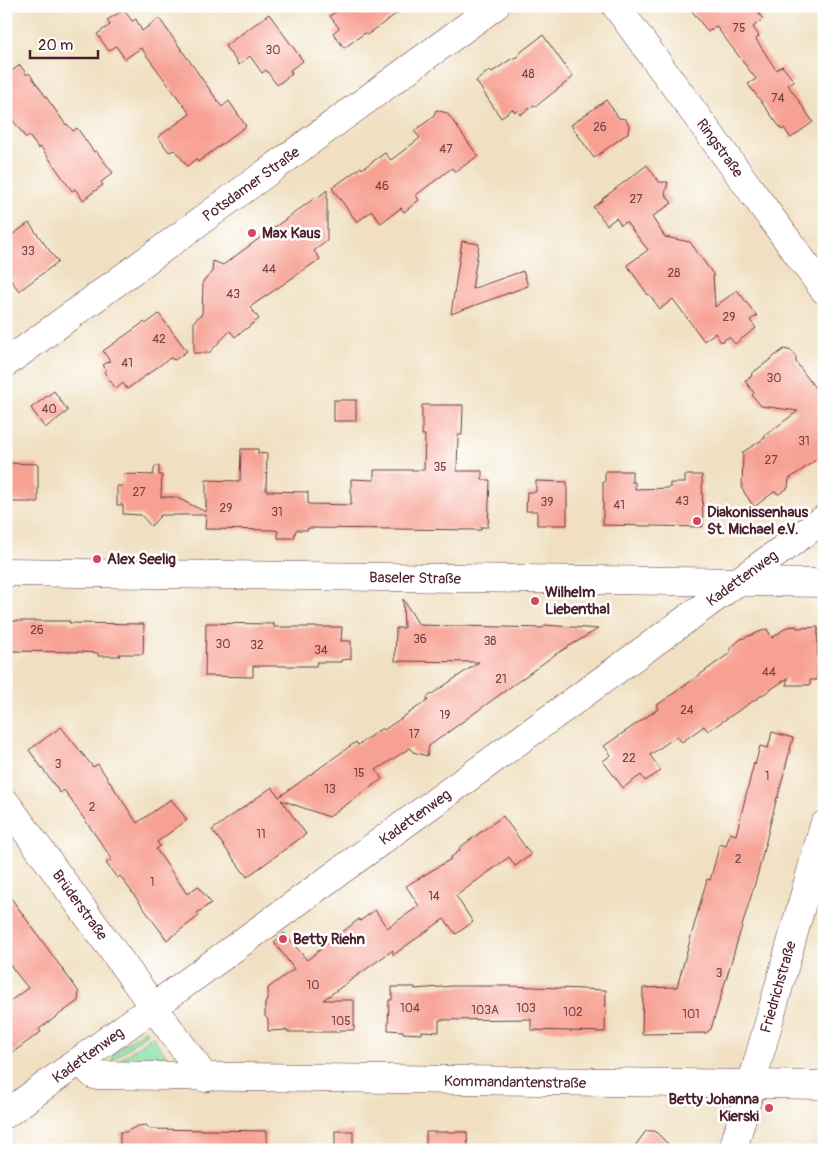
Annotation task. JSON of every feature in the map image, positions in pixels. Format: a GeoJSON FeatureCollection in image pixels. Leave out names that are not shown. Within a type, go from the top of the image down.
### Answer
{"type":"FeatureCollection","features":[{"type":"Feature","properties":{"kind":"street","name":"Potsdamer Straße"},"geometry":{"type":"LineString","coordinates":[[6,363],[496,6]]}},
{"type":"Feature","properties":{"kind":"street","name":"Ringstraße"},"geometry":{"type":"LineString","coordinates":[[616,6],[824,290]]}},
{"type":"Feature","properties":{"kind":"street","name":"Kadettenweg"},"geometry":{"type":"LineString","coordinates":[[6,1114],[824,519]]}},
{"type":"Feature","properties":{"kind":"street","name":"Baseler Straße"},"geometry":{"type":"LineString","coordinates":[[6,572],[824,583]]}},
{"type":"Feature","properties":{"kind":"street","name":"Brüderstraße"},"geometry":{"type":"LineString","coordinates":[[6,803],[155,1006]]}},
{"type":"Feature","properties":{"kind":"street","name":"Friedrichstraße"},"geometry":{"type":"LineString","coordinates":[[733,1150],[824,825]]}},
{"type":"Feature","properties":{"kind":"street"},"geometry":{"type":"LineString","coordinates":[[155,1006],[205,1078]]}},
{"type":"Feature","properties":{"kind":"street","name":"Kommandantenstraße"},"geometry":{"type":"LineString","coordinates":[[80,1060],[94,1075],[824,1085]]}},
{"type":"Feature","properties":{"kind":"green space"},"geometry":{"type":"Polygon","coordinates":[[[145,1029],[147,1033],[112,1061],[115,1052],[145,1029]]]}},
{"type":"Feature","properties":{"kind":"green space"},"geometry":{"type":"Polygon","coordinates":[[[152,1036],[175,1067],[114,1064],[152,1036]]]}},
{"type":"Feature","properties":{"kind":"building"},"geometry":{"type":"Polygon","coordinates":[[[344,6],[407,6],[367,35],[365,33],[344,48],[333,33],[339,28],[330,16],[344,6]]]}},
{"type":"Feature","properties":{"kind":"building"},"geometry":{"type":"Polygon","coordinates":[[[688,6],[753,6],[763,19],[753,27],[759,36],[756,39],[776,70],[782,66],[794,81],[788,85],[813,122],[791,138],[784,128],[782,130],[748,84],[756,79],[716,26],[708,32],[688,6]]]}},
{"type":"Feature","properties":{"kind":"building"},"geometry":{"type":"Polygon","coordinates":[[[124,10],[132,21],[136,19],[142,31],[159,18],[222,107],[229,101],[246,126],[198,162],[196,159],[187,166],[175,150],[169,152],[158,137],[190,114],[141,48],[125,59],[116,46],[109,51],[97,34],[110,25],[107,20],[124,10]]]}},
{"type":"Feature","properties":{"kind":"building"},"geometry":{"type":"Polygon","coordinates":[[[269,14],[303,61],[290,70],[292,74],[277,85],[266,70],[262,73],[250,56],[239,65],[225,46],[269,14]]]}},
{"type":"Feature","properties":{"kind":"building"},"geometry":{"type":"Polygon","coordinates":[[[543,35],[573,77],[535,107],[534,105],[520,115],[517,110],[515,112],[512,109],[501,118],[476,81],[490,70],[492,72],[517,57],[543,35]]]}},
{"type":"Feature","properties":{"kind":"building"},"geometry":{"type":"Polygon","coordinates":[[[20,65],[27,75],[29,73],[66,125],[73,131],[77,128],[94,152],[96,151],[113,173],[101,182],[103,185],[83,200],[75,189],[72,191],[41,147],[39,149],[29,136],[26,138],[6,111],[6,75],[20,65]]]}},
{"type":"Feature","properties":{"kind":"building"},"geometry":{"type":"Polygon","coordinates":[[[606,100],[619,118],[625,119],[629,125],[628,133],[594,158],[571,125],[606,100]]]}},
{"type":"Feature","properties":{"kind":"building"},"geometry":{"type":"Polygon","coordinates":[[[436,110],[447,113],[478,156],[455,172],[452,168],[416,195],[419,200],[404,212],[401,208],[381,223],[372,211],[357,222],[332,188],[361,167],[362,169],[385,153],[391,160],[420,138],[414,131],[433,117],[436,110]]]}},
{"type":"Feature","properties":{"kind":"building"},"geometry":{"type":"Polygon","coordinates":[[[647,165],[659,182],[668,182],[665,194],[672,203],[652,217],[665,237],[690,242],[713,274],[715,307],[737,290],[757,316],[750,320],[756,328],[735,344],[729,337],[721,342],[715,333],[704,341],[673,299],[660,309],[627,265],[648,250],[626,222],[621,225],[616,218],[607,225],[593,207],[647,165]]]}},
{"type":"Feature","properties":{"kind":"building"},"geometry":{"type":"Polygon","coordinates":[[[327,190],[327,241],[314,251],[320,259],[250,307],[259,319],[235,337],[230,331],[209,353],[194,353],[194,321],[202,314],[203,281],[212,273],[213,261],[223,265],[327,190]]]}},
{"type":"Feature","properties":{"kind":"building"},"geometry":{"type":"Polygon","coordinates":[[[29,223],[58,262],[19,291],[6,273],[6,239],[29,223]]]}},
{"type":"Feature","properties":{"kind":"building"},"geometry":{"type":"Polygon","coordinates":[[[462,241],[479,244],[472,289],[523,271],[528,286],[451,314],[462,241]]]}},
{"type":"Feature","properties":{"kind":"building"},"geometry":{"type":"Polygon","coordinates":[[[159,314],[187,351],[175,360],[170,358],[127,389],[123,383],[116,389],[104,372],[106,370],[103,365],[110,361],[103,351],[144,322],[146,324],[159,314]]]}},
{"type":"Feature","properties":{"kind":"building"},"geometry":{"type":"Polygon","coordinates":[[[784,349],[792,351],[796,357],[796,362],[820,395],[824,393],[824,454],[789,479],[788,488],[779,494],[774,492],[754,507],[742,489],[743,452],[765,438],[764,436],[798,411],[761,406],[752,395],[754,393],[745,381],[752,376],[751,374],[784,349]]]}},
{"type":"Feature","properties":{"kind":"building"},"geometry":{"type":"Polygon","coordinates":[[[54,391],[68,411],[45,428],[31,408],[54,391]]]}},
{"type":"Feature","properties":{"kind":"building"},"geometry":{"type":"Polygon","coordinates":[[[334,400],[356,400],[356,421],[334,421],[334,400]]]}},
{"type":"Feature","properties":{"kind":"building"},"geometry":{"type":"Polygon","coordinates":[[[422,405],[463,405],[462,435],[458,435],[457,471],[482,471],[482,480],[490,480],[488,527],[481,527],[481,530],[308,528],[308,530],[296,530],[294,538],[278,538],[278,531],[274,530],[205,529],[206,515],[161,515],[151,526],[141,515],[123,514],[123,505],[117,505],[117,486],[123,486],[124,474],[153,475],[155,466],[159,466],[159,475],[162,475],[161,497],[175,497],[206,512],[206,480],[240,481],[241,449],[258,449],[258,453],[267,454],[266,491],[308,492],[308,504],[351,505],[351,479],[374,480],[374,470],[424,470],[425,435],[422,435],[422,405]]]}},
{"type":"Feature","properties":{"kind":"building"},"geometry":{"type":"Polygon","coordinates":[[[6,464],[38,464],[38,502],[6,502],[6,464]]]}},
{"type":"Feature","properties":{"kind":"building"},"geometry":{"type":"Polygon","coordinates":[[[605,471],[632,471],[632,482],[635,482],[635,489],[670,488],[670,483],[685,483],[685,475],[702,475],[703,527],[603,525],[603,482],[605,482],[605,471]]]}},
{"type":"Feature","properties":{"kind":"building"},"geometry":{"type":"Polygon","coordinates":[[[536,481],[567,482],[567,525],[537,525],[537,511],[526,511],[527,492],[536,492],[536,481]]]}},
{"type":"Feature","properties":{"kind":"building"},"geometry":{"type":"Polygon","coordinates":[[[403,599],[419,625],[543,628],[545,625],[598,629],[556,654],[429,746],[427,756],[413,752],[410,748],[376,770],[382,779],[329,817],[281,800],[306,834],[247,877],[212,830],[272,787],[279,797],[356,742],[358,745],[382,728],[384,730],[428,700],[426,698],[479,662],[395,661],[396,628],[404,628],[403,599]]]}},
{"type":"Feature","properties":{"kind":"building"},"geometry":{"type":"Polygon","coordinates":[[[6,622],[144,624],[143,654],[98,656],[98,653],[81,652],[6,651],[6,622]]]}},
{"type":"Feature","properties":{"kind":"building"},"geometry":{"type":"Polygon","coordinates":[[[206,623],[274,624],[274,627],[342,627],[341,641],[351,641],[351,659],[341,660],[341,662],[317,662],[316,666],[253,666],[253,677],[205,676],[206,623]]]}},
{"type":"Feature","properties":{"kind":"building"},"geometry":{"type":"Polygon","coordinates":[[[796,626],[797,628],[818,627],[817,680],[810,680],[810,685],[786,685],[788,678],[708,731],[704,726],[682,742],[677,736],[650,755],[661,771],[645,781],[641,775],[623,788],[603,761],[611,755],[604,746],[658,709],[656,706],[730,653],[730,648],[741,639],[767,629],[772,638],[787,627],[796,626]]]}},
{"type":"Feature","properties":{"kind":"building"},"geometry":{"type":"Polygon","coordinates":[[[61,727],[93,767],[98,764],[137,823],[171,799],[187,820],[157,842],[160,846],[156,849],[187,894],[198,886],[211,903],[197,913],[199,916],[167,940],[120,876],[117,878],[106,863],[112,859],[64,790],[60,793],[29,750],[61,727]]]}},
{"type":"Feature","properties":{"kind":"building"},"geometry":{"type":"Polygon","coordinates":[[[772,732],[793,738],[779,798],[777,797],[758,873],[711,1029],[706,1033],[642,1034],[643,988],[677,987],[707,879],[710,880],[720,844],[726,846],[730,833],[736,835],[754,763],[755,765],[760,746],[768,748],[772,732]]]}},
{"type":"Feature","properties":{"kind":"building"},"geometry":{"type":"Polygon","coordinates":[[[503,816],[531,855],[515,866],[509,857],[456,896],[473,922],[456,934],[444,919],[393,955],[393,950],[323,1000],[354,1000],[354,1030],[340,1030],[340,1032],[268,1031],[265,1003],[268,1000],[268,988],[294,969],[274,942],[284,933],[307,960],[359,919],[360,921],[375,910],[387,928],[419,906],[406,886],[451,859],[460,850],[459,848],[503,816]]]}},
{"type":"Feature","properties":{"kind":"building"},"geometry":{"type":"Polygon","coordinates":[[[6,891],[79,992],[78,1001],[39,1029],[41,1032],[6,1057],[6,1004],[28,988],[6,960],[6,891]]]}},
{"type":"Feature","properties":{"kind":"building"},"geometry":{"type":"Polygon","coordinates":[[[453,986],[606,990],[605,1032],[531,1030],[531,1019],[439,1020],[439,1032],[422,1031],[422,1034],[388,1030],[389,1000],[392,1000],[392,987],[415,987],[415,989],[453,986]]]}},
{"type":"Feature","properties":{"kind":"building"},"geometry":{"type":"Polygon","coordinates":[[[146,1125],[150,1129],[267,1131],[267,1150],[120,1150],[120,1132],[126,1132],[137,1126],[146,1125]]]}},
{"type":"Feature","properties":{"kind":"building"},"geometry":{"type":"Polygon","coordinates":[[[335,1131],[353,1131],[353,1150],[335,1150],[335,1131]]]}},
{"type":"Feature","properties":{"kind":"building"},"geometry":{"type":"Polygon","coordinates":[[[646,1131],[655,1131],[674,1150],[632,1150],[646,1131]]]}},
{"type":"Feature","properties":{"kind":"building"},"geometry":{"type":"Polygon","coordinates":[[[426,1132],[467,1132],[468,1150],[426,1150],[426,1132]]]}},
{"type":"Feature","properties":{"kind":"place","name":"Max Kaus"},"geometry":{"type":"Point","coordinates":[252,233]}},
{"type":"Feature","properties":{"kind":"place","name":"Diakonissenhaus St. Michael e.V."},"geometry":{"type":"Point","coordinates":[697,521]}},
{"type":"Feature","properties":{"kind":"place","name":"Alex Seelig"},"geometry":{"type":"Point","coordinates":[97,559]}},
{"type":"Feature","properties":{"kind":"place","name":"Wilhelm Liebenthal"},"geometry":{"type":"Point","coordinates":[535,601]}},
{"type":"Feature","properties":{"kind":"place","name":"Betty Riehn"},"geometry":{"type":"Point","coordinates":[283,939]}},
{"type":"Feature","properties":{"kind":"place","name":"Betty Johanna Kierski"},"geometry":{"type":"Point","coordinates":[769,1108]}}]}
